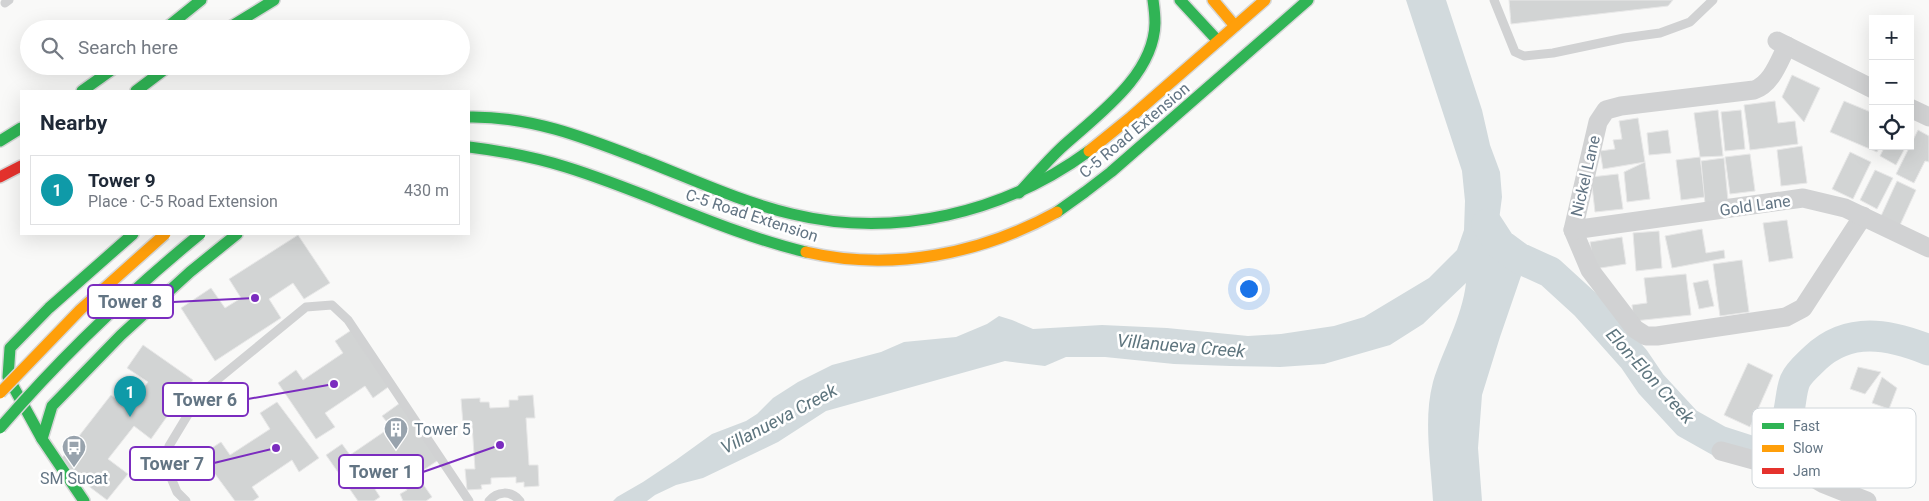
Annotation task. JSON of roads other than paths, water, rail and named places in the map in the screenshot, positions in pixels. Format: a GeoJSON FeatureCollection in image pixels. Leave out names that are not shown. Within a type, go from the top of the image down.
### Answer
{"type":"FeatureCollection","features":[{"type":"Feature","properties":{"kind":"main road"},"geometry":{"type":"LineString","coordinates":[[176,20],[201,0]]}},
{"type":"Feature","properties":{"kind":"main road"},"geometry":{"type":"LineString","coordinates":[[242,20],[274,0]]}},
{"type":"Feature","properties":{"kind":"main road"},"geometry":{"type":"LineString","coordinates":[[1019,193],[1061,148],[1110,105],[1140,69],[1147,57],[1154,36],[1156,10],[1153,0]]}},
{"type":"Feature","properties":{"kind":"main road"},"geometry":{"type":"LineString","coordinates":[[1180,0],[1218,41]]}},
{"type":"Feature","properties":{"kind":"main road"},"geometry":{"type":"LineString","coordinates":[[1213,0],[1235,26]]}},
{"type":"Feature","properties":{"kind":"main road","name":"C-5 Road Extension"},"geometry":{"type":"LineString","coordinates":[[470,117],[501,117],[539,123],[591,140],[779,211],[821,220],[878,223],[920,220],[970,209],[1019,193],[1046,179],[1095,147],[1265,0]]}},
{"type":"Feature","properties":{"kind":"main road","name":"C-5 Road Extension"},"geometry":{"type":"LineString","coordinates":[[470,147],[517,154],[561,165],[725,226],[800,250],[841,258],[878,260],[929,257],[975,247],[1008,236],[1034,225],[1073,201],[1131,155],[1308,0]]}},
{"type":"Feature","properties":{"kind":"main road"},"geometry":{"type":"LineString","coordinates":[[225,20],[234,12]]}},
{"type":"Feature","properties":{"kind":"main road"},"geometry":{"type":"LineString","coordinates":[[83,90],[104,75]]}},
{"type":"Feature","properties":{"kind":"main road"},"geometry":{"type":"LineString","coordinates":[[137,90],[157,75]]}},
{"type":"Feature","properties":{"kind":"main road"},"geometry":{"type":"LineString","coordinates":[[0,141],[20,129]]}},
{"type":"Feature","properties":{"kind":"main road"},"geometry":{"type":"LineString","coordinates":[[0,177],[20,167]]}},
{"type":"Feature","properties":{"kind":"main road"},"geometry":{"type":"LineString","coordinates":[[84,501],[42,439],[8,377],[8,345],[132,235]]}},
{"type":"Feature","properties":{"kind":"main road"},"geometry":{"type":"LineString","coordinates":[[0,394],[94,296],[165,235]]}},
{"type":"Feature","properties":{"kind":"main road"},"geometry":{"type":"LineString","coordinates":[[0,428],[76,345],[141,284],[199,235]]}},
{"type":"Feature","properties":{"kind":"main road"},"geometry":{"type":"LineString","coordinates":[[42,439],[52,406],[149,309],[190,272],[236,235]]}},
{"type":"Feature","properties":{"kind":"main road"},"geometry":{"type":"LineString","coordinates":[[49,308],[35,338],[38,354],[43,362],[58,372],[68,374],[76,373],[92,365]]}},
{"type":"Feature","properties":{"kind":"street","name":"Nickel Lane"},"geometry":{"type":"LineString","coordinates":[[1863,216],[1803,308],[1797,313],[1786,317],[1657,336],[1646,336],[1635,329],[1590,270],[1573,230],[1598,122],[1606,110],[1621,106],[1754,90],[1763,87],[1769,80],[1782,43],[1869,87]]}},
{"type":"Feature","properties":{"kind":"street"},"geometry":{"type":"LineString","coordinates":[[1914,110],[1929,117]]}},
{"type":"Feature","properties":{"kind":"street","name":"Gold Lane"},"geometry":{"type":"LineString","coordinates":[[1573,230],[1803,198],[1845,208],[1929,248]]}},
{"type":"Feature","properties":{"kind":"street"},"geometry":{"type":"LineString","coordinates":[[1721,451],[1752,460]]}},
{"type":"Feature","properties":{"kind":"street"},"geometry":{"type":"LineString","coordinates":[[1834,488],[1867,501]]}},
{"type":"Feature","properties":{"kind":"lane"},"geometry":{"type":"LineString","coordinates":[[1494,0],[1515,52],[1524,56],[1553,53],[1660,32],[1690,22],[1713,0]]}},
{"type":"Feature","properties":{"kind":"lane"},"geometry":{"type":"LineString","coordinates":[[186,501],[176,497],[166,466],[169,446],[201,394],[306,307],[332,305],[348,320],[469,501]]}},
{"type":"Feature","properties":{"kind":"lane"},"geometry":{"type":"LineString","coordinates":[[489,501],[497,494],[504,493],[511,494],[520,501]]}},
{"type":"Feature","properties":{"kind":"water","name":"Villanueva Creek"},"geometry":{"type":"Polygon","coordinates":[[[1406,0],[1446,0],[1500,172],[1502,197],[1498,228],[1521,276],[1482,395],[1478,448],[1482,501],[1433,501],[1429,456],[1430,396],[1437,370],[1461,309],[1466,283],[1423,324],[1390,345],[1324,364],[1280,367],[1230,366],[1174,364],[1105,357],[1066,357],[1045,366],[1005,361],[826,411],[778,442],[703,478],[676,485],[647,501],[613,501],[712,434],[746,421],[757,414],[773,398],[798,382],[832,365],[881,352],[904,342],[956,337],[987,324],[999,316],[1033,329],[1102,325],[1167,328],[1248,336],[1281,334],[1334,326],[1364,317],[1429,278],[1457,250],[1464,230],[1465,201],[1462,171],[1406,0]]]}},
{"type":"Feature","properties":{"kind":"waterway","name":"Elon-Elon Creek"},"geometry":{"type":"LineString","coordinates":[[1487,224],[1500,244],[1519,258],[1550,272],[1585,304],[1634,359],[1651,384],[1687,423],[1719,441],[1752,451]]}},
{"type":"Feature","properties":{"kind":"waterway","name":"Elon-Elon Creek"},"geometry":{"type":"LineString","coordinates":[[1790,408],[1795,381],[1804,369],[1828,348],[1842,341],[1855,337],[1884,337],[1914,344],[1929,350]]}},
{"type":"Feature","properties":{"kind":"place","name":"Tower 8"},"geometry":{"type":"Point","coordinates":[255,298]}},
{"type":"Feature","properties":{"kind":"place","name":"Tower 6"},"geometry":{"type":"Point","coordinates":[334,384]}},
{"type":"Feature","properties":{"kind":"place","name":"Tower 9"},"geometry":{"type":"Point","coordinates":[130,417]}},
{"type":"Feature","properties":{"kind":"place","name":"Tower 1"},"geometry":{"type":"Point","coordinates":[500,445]}},
{"type":"Feature","properties":{"kind":"place","name":"Tower 7"},"geometry":{"type":"Point","coordinates":[276,448]}},
{"type":"Feature","properties":{"kind":"place","name":"Tower 5"},"geometry":{"type":"Point","coordinates":[396,450]}},
{"type":"Feature","properties":{"kind":"place","name":"SM Sucat"},"geometry":{"type":"Point","coordinates":[74,468]}}]}
